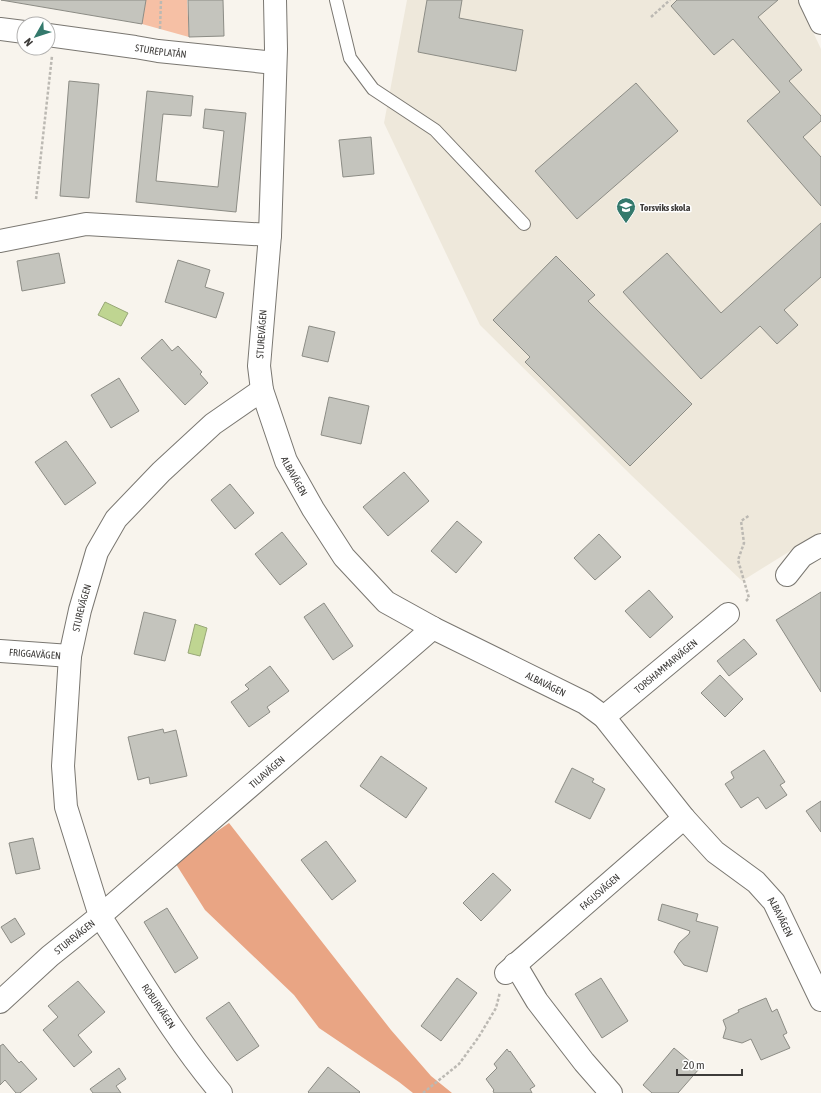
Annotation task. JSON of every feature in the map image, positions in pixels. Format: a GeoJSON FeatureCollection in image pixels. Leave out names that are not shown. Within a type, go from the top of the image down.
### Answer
{"type":"FeatureCollection","features":[{"type":"Feature","properties":{"kind":"street","name":"STUREVÄGEN"},"geometry":{"type":"LineString","coordinates":[[0,1002],[50,956],[100,916],[66,807],[63,766],[70,656],[80,610],[96,552],[116,519],[161,472],[213,424],[262,390],[259,366],[270,235],[275,63],[275,0]]}},
{"type":"Feature","properties":{"kind":"street"},"geometry":{"type":"LineString","coordinates":[[810,0],[821,23]]}},
{"type":"Feature","properties":{"kind":"street"},"geometry":{"type":"LineString","coordinates":[[0,29],[16,31]]}},
{"type":"Feature","properties":{"kind":"street","name":"STUREPLATÅN"},"geometry":{"type":"LineString","coordinates":[[56,37],[135,47],[158,52],[275,63]]}},
{"type":"Feature","properties":{"kind":"street"},"geometry":{"type":"LineString","coordinates":[[0,241],[86,224],[270,235]]}},
{"type":"Feature","properties":{"kind":"street","name":"ALBAVÄGEN"},"geometry":{"type":"LineString","coordinates":[[262,390],[286,461],[313,509],[344,557],[386,602],[433,628],[585,702],[604,718],[684,818],[715,852],[756,882],[774,902],[821,1000]]}},
{"type":"Feature","properties":{"kind":"street"},"geometry":{"type":"LineString","coordinates":[[787,575],[802,556],[821,544]]}},
{"type":"Feature","properties":{"kind":"street","name":"TORSHAMMARVÄGEN"},"geometry":{"type":"LineString","coordinates":[[604,718],[728,614]]}},
{"type":"Feature","properties":{"kind":"street","name":"TILIAVÄGEN"},"geometry":{"type":"LineString","coordinates":[[100,916],[433,628]]}},
{"type":"Feature","properties":{"kind":"street","name":"FRIGGAVÄGEN"},"geometry":{"type":"LineString","coordinates":[[0,651],[70,656]]}},
{"type":"Feature","properties":{"kind":"street","name":"FAGUSVÄGEN"},"geometry":{"type":"LineString","coordinates":[[510,968],[684,818]]}},
{"type":"Feature","properties":{"kind":"street","name":"ROBURVÄGEN"},"geometry":{"type":"LineString","coordinates":[[100,916],[161,1010],[205,1074],[221,1093]]}},
{"type":"Feature","properties":{"kind":"street"},"geometry":{"type":"LineString","coordinates":[[510,968],[584,1062],[611,1093]]}},
{"type":"Feature","properties":{"kind":"lane"},"geometry":{"type":"LineString","coordinates":[[336,0],[340,22],[350,58],[373,89],[435,130],[524,224]]}},
{"type":"Feature","properties":{"kind":"path"},"geometry":{"type":"LineString","coordinates":[[160,31],[161,0]]}},
{"type":"Feature","properties":{"kind":"path"},"geometry":{"type":"LineString","coordinates":[[651,17],[670,0]]}},
{"type":"Feature","properties":{"kind":"path"},"geometry":{"type":"LineString","coordinates":[[36,199],[49,56]]}},
{"type":"Feature","properties":{"kind":"path"},"geometry":{"type":"LineString","coordinates":[[728,614],[749,598],[738,560],[744,543],[741,521],[750,515]]}},
{"type":"Feature","properties":{"kind":"path"},"geometry":{"type":"LineString","coordinates":[[423,1093],[459,1064],[478,1038],[496,1008],[510,968]]}},
{"type":"Feature","properties":{"kind":"shaded area"},"geometry":{"type":"Polygon","coordinates":[[[146,0],[187,0],[189,37],[142,24],[146,0]]]}},
{"type":"Feature","properties":{"kind":"shaded area","name":"Torsviks skola"},"geometry":{"type":"Polygon","coordinates":[[[407,0],[798,0],[821,49],[821,532],[742,581],[631,475],[480,325],[384,123],[407,0]]]}},
{"type":"Feature","properties":{"kind":"shaded area"},"geometry":{"type":"Polygon","coordinates":[[[105,302],[128,313],[121,326],[98,315],[105,302]]]}},
{"type":"Feature","properties":{"kind":"shaded area"},"geometry":{"type":"Polygon","coordinates":[[[195,624],[207,628],[200,656],[188,653],[195,624]]]}},
{"type":"Feature","properties":{"kind":"shaded area"},"geometry":{"type":"Polygon","coordinates":[[[229,823],[391,1030],[431,1076],[452,1093],[413,1093],[319,1028],[294,995],[205,910],[174,861],[229,823]]]}},
{"type":"Feature","properties":{"kind":"building"},"geometry":{"type":"Polygon","coordinates":[[[1,0],[146,0],[142,24],[1,0]]]}},
{"type":"Feature","properties":{"kind":"building"},"geometry":{"type":"Polygon","coordinates":[[[188,0],[223,0],[224,36],[189,37],[188,0]]]}},
{"type":"Feature","properties":{"kind":"building"},"geometry":{"type":"Polygon","coordinates":[[[427,0],[462,0],[459,18],[523,30],[516,71],[418,52],[427,0]]]}},
{"type":"Feature","properties":{"kind":"building"},"geometry":{"type":"Polygon","coordinates":[[[677,0],[778,0],[758,17],[802,70],[789,81],[821,116],[821,121],[803,137],[821,157],[821,206],[747,121],[780,92],[733,39],[714,55],[671,6],[677,0]]]}},
{"type":"Feature","properties":{"kind":"building"},"geometry":{"type":"Polygon","coordinates":[[[69,81],[99,84],[89,198],[60,196],[69,81]]]}},
{"type":"Feature","properties":{"kind":"building"},"geometry":{"type":"Polygon","coordinates":[[[636,83],[678,131],[577,219],[535,171],[636,83]]]}},
{"type":"Feature","properties":{"kind":"building"},"geometry":{"type":"Polygon","coordinates":[[[147,91],[193,96],[191,116],[163,114],[156,181],[218,187],[224,131],[203,128],[205,109],[246,113],[236,212],[136,202],[147,91]]]}},
{"type":"Feature","properties":{"kind":"building"},"geometry":{"type":"Polygon","coordinates":[[[371,137],[374,174],[343,177],[339,140],[371,137]]]}},
{"type":"Feature","properties":{"kind":"building"},"geometry":{"type":"Polygon","coordinates":[[[821,223],[821,277],[784,310],[798,325],[777,344],[760,326],[701,379],[623,292],[667,253],[721,313],[821,223]]]}},
{"type":"Feature","properties":{"kind":"building"},"geometry":{"type":"Polygon","coordinates":[[[59,253],[65,283],[22,291],[17,261],[59,253]]]}},
{"type":"Feature","properties":{"kind":"building"},"geometry":{"type":"Polygon","coordinates":[[[556,256],[595,295],[588,301],[692,404],[630,466],[525,362],[530,357],[493,320],[556,256]]]}},
{"type":"Feature","properties":{"kind":"building"},"geometry":{"type":"Polygon","coordinates":[[[178,260],[210,270],[205,287],[224,293],[216,318],[165,302],[178,260]]]}},
{"type":"Feature","properties":{"kind":"building"},"geometry":{"type":"Polygon","coordinates":[[[309,326],[335,332],[328,362],[302,356],[309,326]]]}},
{"type":"Feature","properties":{"kind":"building"},"geometry":{"type":"Polygon","coordinates":[[[162,339],[172,351],[178,346],[202,372],[200,374],[208,383],[185,405],[141,358],[162,339]]]}},
{"type":"Feature","properties":{"kind":"building"},"geometry":{"type":"Polygon","coordinates":[[[119,378],[139,411],[111,428],[91,395],[119,378]]]}},
{"type":"Feature","properties":{"kind":"building"},"geometry":{"type":"Polygon","coordinates":[[[329,397],[369,406],[361,444],[321,435],[329,397]]]}},
{"type":"Feature","properties":{"kind":"building"},"geometry":{"type":"Polygon","coordinates":[[[66,441],[96,483],[65,505],[35,462],[66,441]]]}},
{"type":"Feature","properties":{"kind":"building"},"geometry":{"type":"Polygon","coordinates":[[[404,472],[429,501],[388,536],[363,507],[404,472]]]}},
{"type":"Feature","properties":{"kind":"building"},"geometry":{"type":"Polygon","coordinates":[[[230,484],[254,513],[235,529],[211,500],[230,484]]]}},
{"type":"Feature","properties":{"kind":"building"},"geometry":{"type":"Polygon","coordinates":[[[457,521],[482,542],[456,573],[431,551],[457,521]]]}},
{"type":"Feature","properties":{"kind":"building"},"geometry":{"type":"Polygon","coordinates":[[[282,532],[307,564],[280,585],[255,554],[282,532]]]}},
{"type":"Feature","properties":{"kind":"building"},"geometry":{"type":"Polygon","coordinates":[[[599,534],[621,557],[595,580],[574,558],[599,534]]]}},
{"type":"Feature","properties":{"kind":"building"},"geometry":{"type":"Polygon","coordinates":[[[649,590],[673,617],[650,638],[625,611],[649,590]]]}},
{"type":"Feature","properties":{"kind":"building"},"geometry":{"type":"Polygon","coordinates":[[[821,592],[821,692],[776,620],[821,592]]]}},
{"type":"Feature","properties":{"kind":"building"},"geometry":{"type":"Polygon","coordinates":[[[324,603],[353,646],[333,660],[304,617],[324,603]]]}},
{"type":"Feature","properties":{"kind":"building"},"geometry":{"type":"Polygon","coordinates":[[[144,612],[176,620],[165,661],[134,654],[144,612]]]}},
{"type":"Feature","properties":{"kind":"building"},"geometry":{"type":"Polygon","coordinates":[[[744,639],[757,654],[729,676],[717,661],[744,639]]]}},
{"type":"Feature","properties":{"kind":"building"},"geometry":{"type":"Polygon","coordinates":[[[270,666],[289,691],[267,707],[270,712],[249,727],[231,702],[249,689],[245,685],[270,666]]]}},
{"type":"Feature","properties":{"kind":"building"},"geometry":{"type":"Polygon","coordinates":[[[720,675],[743,699],[725,717],[701,693],[720,675]]]}},
{"type":"Feature","properties":{"kind":"building"},"geometry":{"type":"Polygon","coordinates":[[[163,729],[164,733],[176,730],[187,776],[150,784],[149,777],[138,780],[128,737],[163,729]]]}},
{"type":"Feature","properties":{"kind":"building"},"geometry":{"type":"Polygon","coordinates":[[[764,750],[785,782],[780,785],[787,795],[766,809],[758,797],[741,808],[725,784],[734,778],[731,772],[764,750]]]}},
{"type":"Feature","properties":{"kind":"building"},"geometry":{"type":"Polygon","coordinates":[[[381,756],[427,788],[406,818],[360,786],[381,756]]]}},
{"type":"Feature","properties":{"kind":"building"},"geometry":{"type":"Polygon","coordinates":[[[572,768],[594,779],[592,782],[605,789],[590,819],[555,802],[572,768]]]}},
{"type":"Feature","properties":{"kind":"building"},"geometry":{"type":"Polygon","coordinates":[[[821,801],[821,832],[806,811],[821,801]]]}},
{"type":"Feature","properties":{"kind":"building"},"geometry":{"type":"Polygon","coordinates":[[[33,838],[40,869],[16,874],[9,843],[33,838]]]}},
{"type":"Feature","properties":{"kind":"building"},"geometry":{"type":"Polygon","coordinates":[[[326,841],[356,881],[332,900],[301,860],[326,841]]]}},
{"type":"Feature","properties":{"kind":"building"},"geometry":{"type":"Polygon","coordinates":[[[493,873],[511,890],[481,921],[463,903],[493,873]]]}},
{"type":"Feature","properties":{"kind":"building"},"geometry":{"type":"Polygon","coordinates":[[[662,904],[698,914],[696,921],[718,927],[707,972],[684,965],[674,952],[679,943],[689,934],[690,931],[658,920],[662,904]]]}},
{"type":"Feature","properties":{"kind":"building"},"geometry":{"type":"Polygon","coordinates":[[[167,908],[198,958],[175,973],[144,922],[167,908]]]}},
{"type":"Feature","properties":{"kind":"building"},"geometry":{"type":"Polygon","coordinates":[[[15,918],[25,934],[11,943],[1,927],[15,918]]]}},
{"type":"Feature","properties":{"kind":"building"},"geometry":{"type":"Polygon","coordinates":[[[457,978],[477,993],[441,1041],[421,1026],[457,978]]]}},
{"type":"Feature","properties":{"kind":"building"},"geometry":{"type":"Polygon","coordinates":[[[601,978],[628,1021],[602,1038],[575,994],[601,978]]]}},
{"type":"Feature","properties":{"kind":"building"},"geometry":{"type":"Polygon","coordinates":[[[78,981],[105,1012],[78,1035],[92,1052],[74,1067],[43,1030],[58,1017],[48,1006],[78,981]]]}},
{"type":"Feature","properties":{"kind":"building"},"geometry":{"type":"Polygon","coordinates":[[[766,998],[772,1012],[777,1009],[787,1033],[783,1035],[790,1048],[761,1060],[751,1039],[742,1043],[723,1038],[726,1028],[723,1020],[739,1012],[738,1010],[766,998]]]}},
{"type":"Feature","properties":{"kind":"building"},"geometry":{"type":"Polygon","coordinates":[[[229,1002],[259,1046],[237,1061],[206,1018],[229,1002]]]}},
{"type":"Feature","properties":{"kind":"building"},"geometry":{"type":"Polygon","coordinates":[[[3,1044],[19,1063],[21,1061],[37,1079],[20,1093],[16,1093],[5,1080],[0,1085],[0,1046],[3,1044]]]}},
{"type":"Feature","properties":{"kind":"building"},"geometry":{"type":"Polygon","coordinates":[[[674,1048],[699,1069],[678,1093],[652,1093],[643,1085],[674,1048]]]}},
{"type":"Feature","properties":{"kind":"building"},"geometry":{"type":"Polygon","coordinates":[[[507,1049],[535,1086],[530,1089],[532,1093],[494,1093],[494,1090],[486,1079],[497,1068],[494,1064],[507,1049]]]}},
{"type":"Feature","properties":{"kind":"building"},"geometry":{"type":"Polygon","coordinates":[[[328,1067],[360,1092],[309,1093],[308,1092],[328,1067]]]}},
{"type":"Feature","properties":{"kind":"building"},"geometry":{"type":"Polygon","coordinates":[[[119,1068],[126,1079],[116,1086],[121,1093],[93,1093],[90,1089],[119,1068]]]}},
{"type":"Feature","properties":{"kind":"place","name":"Torsviks skola"},"geometry":{"type":"Point","coordinates":[626,224]}}]}
